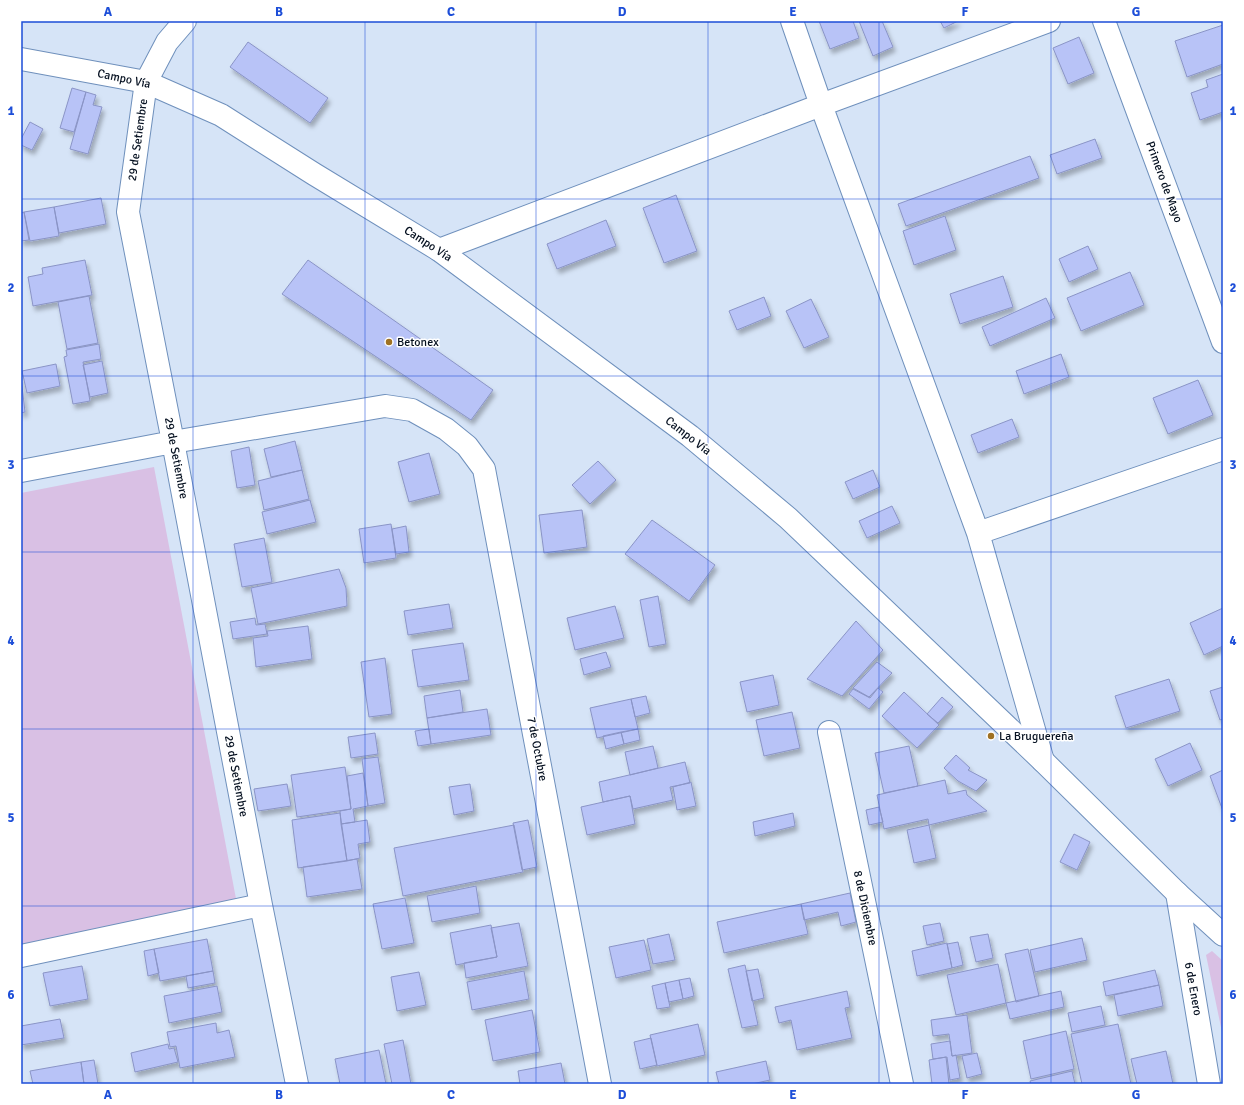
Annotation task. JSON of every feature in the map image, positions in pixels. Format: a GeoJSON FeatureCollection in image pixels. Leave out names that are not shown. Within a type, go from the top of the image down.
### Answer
{"type":"FeatureCollection","features":[{"type":"Feature","properties":{"kind":"street","name":"29 de Setiembre"},"geometry":{"type":"LineString","coordinates":[[185,21],[167,42],[146,82],[128,212],[261,905],[297,1084]]}},
{"type":"Feature","properties":{"kind":"street"},"geometry":{"type":"LineString","coordinates":[[792,21],[821,106],[978,533],[1043,761]]}},
{"type":"Feature","properties":{"kind":"street"},"geometry":{"type":"LineString","coordinates":[[439,250],[1049,21]]}},
{"type":"Feature","properties":{"kind":"street","name":"Primero de Mayo"},"geometry":{"type":"LineString","coordinates":[[1104,21],[1223,342]]}},
{"type":"Feature","properties":{"kind":"street","name":"Campo Vía"},"geometry":{"type":"LineString","coordinates":[[21,59],[146,82],[222,115],[314,174],[439,250],[690,436],[788,518],[1043,761],[1177,893],[1223,935]]}},
{"type":"Feature","properties":{"kind":"street","name":"7 de Octubre"},"geometry":{"type":"LineString","coordinates":[[21,471],[173,442],[386,406],[412,410],[446,429],[467,446],[484,469],[600,1084]]}},
{"type":"Feature","properties":{"kind":"street"},"geometry":{"type":"LineString","coordinates":[[978,533],[1223,449]]}},
{"type":"Feature","properties":{"kind":"street","name":"8 de Diciembre"},"geometry":{"type":"LineString","coordinates":[[829,732],[902,1084]]}},
{"type":"Feature","properties":{"kind":"street","name":"6 de Enero"},"geometry":{"type":"LineString","coordinates":[[1177,893],[1209,1084]]}},
{"type":"Feature","properties":{"kind":"street"},"geometry":{"type":"LineString","coordinates":[[21,956],[261,905]]}},
{"type":"Feature","properties":{"kind":"shaded area"},"geometry":{"type":"Polygon","coordinates":[[[154,467],[237,904],[21,946],[21,493],[154,467]]]}},
{"type":"Feature","properties":{"kind":"shaded area"},"geometry":{"type":"Polygon","coordinates":[[[1212,951],[1223,961],[1223,1037],[1206,955],[1212,951]]]}},
{"type":"Feature","properties":{"kind":"building"},"geometry":{"type":"Polygon","coordinates":[[[819,21],[853,21],[859,38],[830,49],[819,21]]]}},
{"type":"Feature","properties":{"kind":"building"},"geometry":{"type":"Polygon","coordinates":[[[859,21],[882,21],[893,47],[873,56],[859,21]]]}},
{"type":"Feature","properties":{"kind":"building"},"geometry":{"type":"Polygon","coordinates":[[[940,21],[958,21],[944,28],[940,21]]]}},
{"type":"Feature","properties":{"kind":"building"},"geometry":{"type":"Polygon","coordinates":[[[1223,25],[1223,64],[1187,77],[1175,41],[1223,25]]]}},
{"type":"Feature","properties":{"kind":"building"},"geometry":{"type":"Polygon","coordinates":[[[1079,37],[1094,73],[1068,84],[1053,48],[1079,37]]]}},
{"type":"Feature","properties":{"kind":"building"},"geometry":{"type":"Polygon","coordinates":[[[248,42],[328,98],[310,123],[230,67],[248,42]]]}},
{"type":"Feature","properties":{"kind":"building"},"geometry":{"type":"Polygon","coordinates":[[[1223,74],[1223,112],[1200,120],[1191,93],[1208,87],[1206,80],[1223,74]]]}},
{"type":"Feature","properties":{"kind":"building"},"geometry":{"type":"Polygon","coordinates":[[[72,88],[86,92],[74,132],[60,128],[72,88]]]}},
{"type":"Feature","properties":{"kind":"building"},"geometry":{"type":"Polygon","coordinates":[[[86,92],[96,95],[93,105],[102,107],[88,154],[70,149],[86,92]]]}},
{"type":"Feature","properties":{"kind":"building"},"geometry":{"type":"Polygon","coordinates":[[[30,122],[43,129],[32,150],[21,145],[21,139],[30,122]]]}},
{"type":"Feature","properties":{"kind":"building"},"geometry":{"type":"Polygon","coordinates":[[[1095,139],[1102,158],[1057,174],[1050,155],[1095,139]]]}},
{"type":"Feature","properties":{"kind":"building"},"geometry":{"type":"Polygon","coordinates":[[[1030,156],[1039,178],[906,226],[898,204],[1030,156]]]}},
{"type":"Feature","properties":{"kind":"building"},"geometry":{"type":"Polygon","coordinates":[[[676,195],[697,251],[664,263],[643,208],[676,195]]]}},
{"type":"Feature","properties":{"kind":"building"},"geometry":{"type":"Polygon","coordinates":[[[101,198],[106,224],[59,233],[54,207],[101,198]]]}},
{"type":"Feature","properties":{"kind":"building"},"geometry":{"type":"Polygon","coordinates":[[[54,207],[59,236],[30,241],[24,212],[54,207]]]}},
{"type":"Feature","properties":{"kind":"building"},"geometry":{"type":"Polygon","coordinates":[[[24,212],[29,240],[21,241],[21,213],[24,212]]]}},
{"type":"Feature","properties":{"kind":"building"},"geometry":{"type":"Polygon","coordinates":[[[945,216],[956,250],[914,265],[903,231],[945,216]]]}},
{"type":"Feature","properties":{"kind":"building"},"geometry":{"type":"Polygon","coordinates":[[[606,220],[616,246],[557,269],[547,244],[606,220]]]}},
{"type":"Feature","properties":{"kind":"building"},"geometry":{"type":"Polygon","coordinates":[[[1088,246],[1098,269],[1069,282],[1059,259],[1088,246]]]}},
{"type":"Feature","properties":{"kind":"building"},"geometry":{"type":"Polygon","coordinates":[[[85,260],[92,295],[33,306],[28,277],[43,274],[42,268],[85,260]]]}},
{"type":"Feature","properties":{"kind":"building","name":"Betonex"},"geometry":{"type":"Polygon","coordinates":[[[308,260],[493,390],[471,420],[282,294],[308,260]]]}},
{"type":"Feature","properties":{"kind":"building"},"geometry":{"type":"Polygon","coordinates":[[[1130,272],[1144,305],[1081,331],[1067,298],[1130,272]]]}},
{"type":"Feature","properties":{"kind":"building"},"geometry":{"type":"Polygon","coordinates":[[[1003,276],[1013,307],[960,324],[950,294],[1003,276]]]}},
{"type":"Feature","properties":{"kind":"building"},"geometry":{"type":"Polygon","coordinates":[[[89,296],[98,343],[67,349],[58,302],[89,296]]]}},
{"type":"Feature","properties":{"kind":"building"},"geometry":{"type":"Polygon","coordinates":[[[764,297],[771,316],[737,330],[729,311],[764,297]]]}},
{"type":"Feature","properties":{"kind":"building"},"geometry":{"type":"Polygon","coordinates":[[[1046,298],[1055,318],[990,346],[982,327],[1046,298]]]}},
{"type":"Feature","properties":{"kind":"building"},"geometry":{"type":"Polygon","coordinates":[[[811,299],[829,337],[804,348],[786,311],[811,299]]]}},
{"type":"Feature","properties":{"kind":"building"},"geometry":{"type":"Polygon","coordinates":[[[99,344],[101,359],[83,362],[90,401],[73,404],[64,357],[67,356],[66,350],[99,344]]]}},
{"type":"Feature","properties":{"kind":"building"},"geometry":{"type":"Polygon","coordinates":[[[1061,354],[1069,377],[1024,394],[1016,371],[1061,354]]]}},
{"type":"Feature","properties":{"kind":"building"},"geometry":{"type":"Polygon","coordinates":[[[102,361],[108,393],[90,397],[83,365],[102,361]]]}},
{"type":"Feature","properties":{"kind":"building"},"geometry":{"type":"Polygon","coordinates":[[[56,364],[60,386],[27,393],[22,371],[56,364]]]}},
{"type":"Feature","properties":{"kind":"building"},"geometry":{"type":"Polygon","coordinates":[[[21,377],[25,412],[21,413],[21,377]]]}},
{"type":"Feature","properties":{"kind":"building"},"geometry":{"type":"Polygon","coordinates":[[[1198,380],[1213,415],[1168,434],[1153,398],[1198,380]]]}},
{"type":"Feature","properties":{"kind":"building"},"geometry":{"type":"Polygon","coordinates":[[[1012,419],[1019,437],[978,453],[971,435],[1012,419]]]}},
{"type":"Feature","properties":{"kind":"building"},"geometry":{"type":"Polygon","coordinates":[[[295,441],[302,470],[271,477],[264,449],[295,441]]]}},
{"type":"Feature","properties":{"kind":"building"},"geometry":{"type":"Polygon","coordinates":[[[249,447],[255,485],[237,488],[231,451],[249,447]]]}},
{"type":"Feature","properties":{"kind":"building"},"geometry":{"type":"Polygon","coordinates":[[[429,453],[440,494],[409,502],[398,462],[429,453]]]}},
{"type":"Feature","properties":{"kind":"building"},"geometry":{"type":"Polygon","coordinates":[[[598,461],[616,480],[590,504],[572,485],[598,461]]]}},
{"type":"Feature","properties":{"kind":"building"},"geometry":{"type":"Polygon","coordinates":[[[302,470],[309,499],[264,510],[258,481],[302,470]]]}},
{"type":"Feature","properties":{"kind":"building"},"geometry":{"type":"Polygon","coordinates":[[[873,470],[880,487],[853,499],[845,482],[873,470]]]}},
{"type":"Feature","properties":{"kind":"building"},"geometry":{"type":"Polygon","coordinates":[[[310,500],[316,522],[267,534],[262,512],[310,500]]]}},
{"type":"Feature","properties":{"kind":"building"},"geometry":{"type":"Polygon","coordinates":[[[892,506],[900,523],[867,538],[859,521],[892,506]]]}},
{"type":"Feature","properties":{"kind":"building"},"geometry":{"type":"Polygon","coordinates":[[[582,510],[587,547],[544,553],[539,515],[582,510]]]}},
{"type":"Feature","properties":{"kind":"building"},"geometry":{"type":"Polygon","coordinates":[[[652,520],[715,565],[689,601],[625,554],[652,520]]]}},
{"type":"Feature","properties":{"kind":"building"},"geometry":{"type":"Polygon","coordinates":[[[391,524],[396,558],[364,563],[359,529],[391,524]]]}},
{"type":"Feature","properties":{"kind":"building"},"geometry":{"type":"Polygon","coordinates":[[[406,526],[409,552],[396,554],[392,529],[406,526]]]}},
{"type":"Feature","properties":{"kind":"building"},"geometry":{"type":"Polygon","coordinates":[[[264,538],[272,582],[242,587],[234,544],[264,538]]]}},
{"type":"Feature","properties":{"kind":"building"},"geometry":{"type":"Polygon","coordinates":[[[339,569],[346,588],[347,606],[258,624],[251,588],[339,569]]]}},
{"type":"Feature","properties":{"kind":"building"},"geometry":{"type":"Polygon","coordinates":[[[658,596],[666,644],[649,647],[640,600],[658,596]]]}},
{"type":"Feature","properties":{"kind":"building"},"geometry":{"type":"Polygon","coordinates":[[[449,604],[453,628],[408,635],[404,611],[449,604]]]}},
{"type":"Feature","properties":{"kind":"building"},"geometry":{"type":"Polygon","coordinates":[[[615,606],[624,638],[575,650],[567,618],[615,606]]]}},
{"type":"Feature","properties":{"kind":"building"},"geometry":{"type":"Polygon","coordinates":[[[1223,608],[1223,646],[1204,655],[1190,623],[1223,608]]]}},
{"type":"Feature","properties":{"kind":"building"},"geometry":{"type":"Polygon","coordinates":[[[255,618],[256,625],[265,624],[267,634],[233,639],[230,622],[255,618]]]}},
{"type":"Feature","properties":{"kind":"building"},"geometry":{"type":"Polygon","coordinates":[[[856,621],[883,650],[842,696],[807,679],[856,621]]]}},
{"type":"Feature","properties":{"kind":"building"},"geometry":{"type":"Polygon","coordinates":[[[308,626],[312,659],[256,667],[253,638],[268,636],[267,631],[308,626]]]}},
{"type":"Feature","properties":{"kind":"building"},"geometry":{"type":"Polygon","coordinates":[[[463,643],[469,680],[418,687],[412,650],[463,643]]]}},
{"type":"Feature","properties":{"kind":"building"},"geometry":{"type":"Polygon","coordinates":[[[606,652],[611,667],[584,675],[580,659],[606,652]]]}},
{"type":"Feature","properties":{"kind":"building"},"geometry":{"type":"Polygon","coordinates":[[[385,658],[392,714],[369,717],[361,662],[385,658]]]}},
{"type":"Feature","properties":{"kind":"building"},"geometry":{"type":"Polygon","coordinates":[[[877,662],[892,673],[869,697],[853,688],[877,662]]]}},
{"type":"Feature","properties":{"kind":"building"},"geometry":{"type":"Polygon","coordinates":[[[773,675],[779,705],[747,712],[740,682],[773,675]]]}},
{"type":"Feature","properties":{"kind":"building"},"geometry":{"type":"Polygon","coordinates":[[[1169,679],[1180,711],[1126,728],[1115,696],[1169,679]]]}},
{"type":"Feature","properties":{"kind":"building"},"geometry":{"type":"Polygon","coordinates":[[[1223,687],[1223,719],[1220,720],[1210,691],[1223,687]]]}},
{"type":"Feature","properties":{"kind":"building"},"geometry":{"type":"Polygon","coordinates":[[[878,688],[883,692],[869,709],[849,694],[853,689],[870,698],[878,688]]]}},
{"type":"Feature","properties":{"kind":"building"},"geometry":{"type":"Polygon","coordinates":[[[460,690],[463,712],[427,718],[424,696],[460,690]]]}},
{"type":"Feature","properties":{"kind":"building"},"geometry":{"type":"Polygon","coordinates":[[[904,692],[939,725],[917,748],[882,716],[904,692]]]}},
{"type":"Feature","properties":{"kind":"building"},"geometry":{"type":"Polygon","coordinates":[[[646,696],[650,713],[635,717],[631,699],[646,696]]]}},
{"type":"Feature","properties":{"kind":"building"},"geometry":{"type":"Polygon","coordinates":[[[942,697],[953,707],[938,723],[927,714],[942,697]]]}},
{"type":"Feature","properties":{"kind":"building"},"geometry":{"type":"Polygon","coordinates":[[[631,699],[638,729],[597,738],[590,708],[631,699]]]}},
{"type":"Feature","properties":{"kind":"building"},"geometry":{"type":"Polygon","coordinates":[[[487,709],[491,735],[431,744],[427,718],[487,709]]]}},
{"type":"Feature","properties":{"kind":"building"},"geometry":{"type":"Polygon","coordinates":[[[792,712],[800,748],[764,756],[756,720],[792,712]]]}},
{"type":"Feature","properties":{"kind":"building"},"geometry":{"type":"Polygon","coordinates":[[[429,729],[431,744],[418,746],[415,731],[429,729]]]}},
{"type":"Feature","properties":{"kind":"building"},"geometry":{"type":"Polygon","coordinates":[[[638,729],[640,740],[624,744],[621,732],[638,729]]]}},
{"type":"Feature","properties":{"kind":"building"},"geometry":{"type":"Polygon","coordinates":[[[621,732],[624,744],[606,749],[603,736],[621,732]]]}},
{"type":"Feature","properties":{"kind":"building"},"geometry":{"type":"Polygon","coordinates":[[[375,733],[378,754],[351,758],[348,737],[375,733]]]}},
{"type":"Feature","properties":{"kind":"building"},"geometry":{"type":"Polygon","coordinates":[[[1190,743],[1202,770],[1168,786],[1155,759],[1190,743]]]}},
{"type":"Feature","properties":{"kind":"building"},"geometry":{"type":"Polygon","coordinates":[[[653,746],[658,768],[630,775],[625,752],[653,746]]]}},
{"type":"Feature","properties":{"kind":"building"},"geometry":{"type":"Polygon","coordinates":[[[909,746],[918,786],[884,793],[875,753],[909,746]]]}},
{"type":"Feature","properties":{"kind":"building"},"geometry":{"type":"Polygon","coordinates":[[[956,755],[970,768],[968,770],[987,780],[976,791],[958,781],[944,768],[956,755]]]}},
{"type":"Feature","properties":{"kind":"building"},"geometry":{"type":"Polygon","coordinates":[[[378,757],[385,803],[368,806],[362,759],[378,757]]]}},
{"type":"Feature","properties":{"kind":"building"},"geometry":{"type":"Polygon","coordinates":[[[685,762],[690,783],[670,787],[673,800],[633,809],[630,796],[603,802],[599,782],[685,762]]]}},
{"type":"Feature","properties":{"kind":"building"},"geometry":{"type":"Polygon","coordinates":[[[345,767],[351,809],[297,817],[291,775],[345,767]]]}},
{"type":"Feature","properties":{"kind":"building"},"geometry":{"type":"Polygon","coordinates":[[[1223,770],[1223,811],[1210,776],[1223,770]]]}},
{"type":"Feature","properties":{"kind":"building"},"geometry":{"type":"Polygon","coordinates":[[[363,773],[368,806],[353,809],[355,822],[341,824],[340,811],[351,809],[347,776],[363,773]]]}},
{"type":"Feature","properties":{"kind":"building"},"geometry":{"type":"Polygon","coordinates":[[[945,780],[948,794],[966,790],[967,795],[987,811],[929,825],[928,819],[884,829],[877,795],[945,780]]]}},
{"type":"Feature","properties":{"kind":"building"},"geometry":{"type":"Polygon","coordinates":[[[691,782],[696,806],[677,810],[673,787],[691,782]]]}},
{"type":"Feature","properties":{"kind":"building"},"geometry":{"type":"Polygon","coordinates":[[[287,784],[291,806],[258,811],[254,789],[287,784]]]}},
{"type":"Feature","properties":{"kind":"building"},"geometry":{"type":"Polygon","coordinates":[[[470,784],[474,811],[454,815],[449,787],[470,784]]]}},
{"type":"Feature","properties":{"kind":"building"},"geometry":{"type":"Polygon","coordinates":[[[630,796],[635,824],[587,835],[581,807],[630,796]]]}},
{"type":"Feature","properties":{"kind":"building"},"geometry":{"type":"Polygon","coordinates":[[[879,807],[883,822],[869,825],[866,810],[879,807]]]}},
{"type":"Feature","properties":{"kind":"building"},"geometry":{"type":"Polygon","coordinates":[[[340,813],[347,861],[298,868],[292,820],[340,813]]]}},
{"type":"Feature","properties":{"kind":"building"},"geometry":{"type":"Polygon","coordinates":[[[793,813],[795,826],[755,836],[753,822],[793,813]]]}},
{"type":"Feature","properties":{"kind":"building"},"geometry":{"type":"Polygon","coordinates":[[[367,820],[370,842],[358,844],[360,858],[347,861],[341,824],[367,820]]]}},
{"type":"Feature","properties":{"kind":"building"},"geometry":{"type":"Polygon","coordinates":[[[528,820],[537,867],[522,870],[513,823],[528,820]]]}},
{"type":"Feature","properties":{"kind":"building"},"geometry":{"type":"Polygon","coordinates":[[[514,825],[523,872],[403,896],[394,848],[514,825]]]}},
{"type":"Feature","properties":{"kind":"building"},"geometry":{"type":"Polygon","coordinates":[[[929,825],[936,858],[914,863],[907,830],[929,825]]]}},
{"type":"Feature","properties":{"kind":"building"},"geometry":{"type":"Polygon","coordinates":[[[1074,834],[1090,842],[1077,870],[1060,862],[1074,834]]]}},
{"type":"Feature","properties":{"kind":"building"},"geometry":{"type":"Polygon","coordinates":[[[357,859],[362,889],[307,897],[303,867],[357,859]]]}},
{"type":"Feature","properties":{"kind":"building"},"geometry":{"type":"Polygon","coordinates":[[[476,886],[480,913],[432,922],[427,896],[476,886]]]}},
{"type":"Feature","properties":{"kind":"building"},"geometry":{"type":"Polygon","coordinates":[[[850,893],[856,922],[841,926],[838,912],[804,920],[801,904],[850,893]]]}},
{"type":"Feature","properties":{"kind":"building"},"geometry":{"type":"Polygon","coordinates":[[[405,898],[414,943],[382,949],[373,904],[405,898]]]}},
{"type":"Feature","properties":{"kind":"building"},"geometry":{"type":"Polygon","coordinates":[[[801,904],[808,934],[724,953],[717,922],[801,904]]]}},
{"type":"Feature","properties":{"kind":"building"},"geometry":{"type":"Polygon","coordinates":[[[519,923],[528,966],[466,978],[464,963],[497,957],[491,928],[519,923]]]}},
{"type":"Feature","properties":{"kind":"building"},"geometry":{"type":"Polygon","coordinates":[[[940,923],[944,941],[927,945],[923,926],[940,923]]]}},
{"type":"Feature","properties":{"kind":"building"},"geometry":{"type":"Polygon","coordinates":[[[491,925],[497,957],[456,965],[450,933],[491,925]]]}},
{"type":"Feature","properties":{"kind":"building"},"geometry":{"type":"Polygon","coordinates":[[[669,934],[675,960],[653,964],[647,939],[669,934]]]}},
{"type":"Feature","properties":{"kind":"building"},"geometry":{"type":"Polygon","coordinates":[[[988,934],[993,958],[976,962],[970,937],[988,934]]]}},
{"type":"Feature","properties":{"kind":"building"},"geometry":{"type":"Polygon","coordinates":[[[1082,938],[1087,960],[1035,972],[1030,950],[1082,938]]]}},
{"type":"Feature","properties":{"kind":"building"},"geometry":{"type":"Polygon","coordinates":[[[207,939],[213,971],[160,981],[154,949],[207,939]]]}},
{"type":"Feature","properties":{"kind":"building"},"geometry":{"type":"Polygon","coordinates":[[[644,940],[651,970],[616,978],[609,947],[644,940]]]}},
{"type":"Feature","properties":{"kind":"building"},"geometry":{"type":"Polygon","coordinates":[[[958,942],[963,965],[952,968],[947,944],[958,942]]]}},
{"type":"Feature","properties":{"kind":"building"},"geometry":{"type":"Polygon","coordinates":[[[947,943],[952,968],[917,976],[912,951],[947,943]]]}},
{"type":"Feature","properties":{"kind":"building"},"geometry":{"type":"Polygon","coordinates":[[[154,949],[159,973],[148,976],[144,951],[154,949]]]}},
{"type":"Feature","properties":{"kind":"building"},"geometry":{"type":"Polygon","coordinates":[[[1028,949],[1039,996],[1016,1002],[1005,954],[1028,949]]]}},
{"type":"Feature","properties":{"kind":"building"},"geometry":{"type":"Polygon","coordinates":[[[998,964],[1006,1003],[956,1015],[947,975],[998,964]]]}},
{"type":"Feature","properties":{"kind":"building"},"geometry":{"type":"Polygon","coordinates":[[[745,965],[758,1025],[742,1028],[728,969],[745,965]]]}},
{"type":"Feature","properties":{"kind":"building"},"geometry":{"type":"Polygon","coordinates":[[[82,966],[88,999],[50,1006],[43,973],[82,966]]]}},
{"type":"Feature","properties":{"kind":"building"},"geometry":{"type":"Polygon","coordinates":[[[758,969],[764,998],[752,1001],[746,971],[758,969]]]}},
{"type":"Feature","properties":{"kind":"building"},"geometry":{"type":"Polygon","coordinates":[[[1155,970],[1159,985],[1106,996],[1103,982],[1155,970]]]}},
{"type":"Feature","properties":{"kind":"building"},"geometry":{"type":"Polygon","coordinates":[[[213,971],[215,983],[188,988],[186,976],[213,971]]]}},
{"type":"Feature","properties":{"kind":"building"},"geometry":{"type":"Polygon","coordinates":[[[524,971],[529,999],[472,1010],[467,982],[524,971]]]}},
{"type":"Feature","properties":{"kind":"building"},"geometry":{"type":"Polygon","coordinates":[[[419,972],[426,1005],[397,1011],[391,977],[419,972]]]}},
{"type":"Feature","properties":{"kind":"building"},"geometry":{"type":"Polygon","coordinates":[[[690,978],[694,996],[683,999],[679,980],[690,978]]]}},
{"type":"Feature","properties":{"kind":"building"},"geometry":{"type":"Polygon","coordinates":[[[679,980],[683,999],[669,1002],[665,983],[679,980]]]}},
{"type":"Feature","properties":{"kind":"building"},"geometry":{"type":"Polygon","coordinates":[[[665,983],[670,1007],[657,1009],[652,986],[665,983]]]}},
{"type":"Feature","properties":{"kind":"building"},"geometry":{"type":"Polygon","coordinates":[[[1159,985],[1163,1006],[1118,1016],[1114,995],[1159,985]]]}},
{"type":"Feature","properties":{"kind":"building"},"geometry":{"type":"Polygon","coordinates":[[[217,986],[222,1012],[169,1023],[164,996],[217,986]]]}},
{"type":"Feature","properties":{"kind":"building"},"geometry":{"type":"Polygon","coordinates":[[[847,991],[850,1007],[845,1008],[852,1038],[797,1050],[791,1020],[779,1023],[775,1007],[847,991]]]}},
{"type":"Feature","properties":{"kind":"building"},"geometry":{"type":"Polygon","coordinates":[[[1061,991],[1064,1007],[1010,1019],[1006,1003],[1061,991]]]}},
{"type":"Feature","properties":{"kind":"building"},"geometry":{"type":"Polygon","coordinates":[[[1101,1006],[1105,1025],[1072,1032],[1068,1013],[1101,1006]]]}},
{"type":"Feature","properties":{"kind":"building"},"geometry":{"type":"Polygon","coordinates":[[[532,1010],[540,1052],[493,1061],[485,1020],[532,1010]]]}},
{"type":"Feature","properties":{"kind":"building"},"geometry":{"type":"Polygon","coordinates":[[[967,1015],[972,1053],[952,1056],[949,1034],[933,1036],[931,1020],[967,1015]]]}},
{"type":"Feature","properties":{"kind":"building"},"geometry":{"type":"Polygon","coordinates":[[[60,1019],[64,1038],[21,1045],[21,1026],[60,1019]]]}},
{"type":"Feature","properties":{"kind":"building"},"geometry":{"type":"Polygon","coordinates":[[[216,1023],[217,1033],[229,1030],[235,1057],[180,1068],[176,1046],[170,1047],[167,1032],[216,1023]]]}},
{"type":"Feature","properties":{"kind":"building"},"geometry":{"type":"Polygon","coordinates":[[[698,1024],[705,1055],[657,1066],[650,1035],[698,1024]]]}},
{"type":"Feature","properties":{"kind":"building"},"geometry":{"type":"Polygon","coordinates":[[[1118,1024],[1131,1084],[1082,1084],[1071,1034],[1118,1024]]]}},
{"type":"Feature","properties":{"kind":"building"},"geometry":{"type":"Polygon","coordinates":[[[1066,1031],[1074,1069],[1031,1079],[1023,1041],[1066,1031]]]}},
{"type":"Feature","properties":{"kind":"building"},"geometry":{"type":"Polygon","coordinates":[[[651,1038],[657,1065],[640,1069],[634,1042],[651,1038]]]}},
{"type":"Feature","properties":{"kind":"building"},"geometry":{"type":"Polygon","coordinates":[[[403,1040],[411,1084],[392,1084],[384,1044],[403,1040]]]}},
{"type":"Feature","properties":{"kind":"building"},"geometry":{"type":"Polygon","coordinates":[[[950,1041],[952,1056],[956,1055],[960,1078],[950,1080],[947,1057],[933,1059],[931,1044],[950,1041]]]}},
{"type":"Feature","properties":{"kind":"building"},"geometry":{"type":"Polygon","coordinates":[[[168,1044],[169,1049],[174,1048],[178,1062],[135,1072],[131,1053],[168,1044]]]}},
{"type":"Feature","properties":{"kind":"building"},"geometry":{"type":"Polygon","coordinates":[[[379,1050],[386,1084],[340,1084],[335,1059],[379,1050]]]}},
{"type":"Feature","properties":{"kind":"building"},"geometry":{"type":"Polygon","coordinates":[[[1166,1051],[1173,1084],[1137,1084],[1131,1059],[1166,1051]]]}},
{"type":"Feature","properties":{"kind":"building"},"geometry":{"type":"Polygon","coordinates":[[[977,1053],[982,1074],[967,1078],[962,1056],[977,1053]]]}},
{"type":"Feature","properties":{"kind":"building"},"geometry":{"type":"Polygon","coordinates":[[[946,1057],[949,1084],[932,1084],[929,1060],[946,1057]]]}},
{"type":"Feature","properties":{"kind":"building"},"geometry":{"type":"Polygon","coordinates":[[[94,1060],[98,1084],[84,1084],[81,1062],[94,1060]]]}},
{"type":"Feature","properties":{"kind":"building"},"geometry":{"type":"Polygon","coordinates":[[[766,1061],[770,1080],[752,1084],[719,1084],[716,1072],[766,1061]]]}},
{"type":"Feature","properties":{"kind":"building"},"geometry":{"type":"Polygon","coordinates":[[[81,1062],[84,1084],[33,1084],[30,1071],[81,1062]]]}},
{"type":"Feature","properties":{"kind":"building"},"geometry":{"type":"Polygon","coordinates":[[[561,1063],[565,1084],[520,1084],[518,1071],[561,1063]]]}},
{"type":"Feature","properties":{"kind":"building"},"geometry":{"type":"Polygon","coordinates":[[[1072,1071],[1075,1084],[1031,1084],[1030,1081],[1072,1071]]]}},
{"type":"Feature","properties":{"kind":"place","name":"Betonex"},"geometry":{"type":"Point","coordinates":[389,342]}},
{"type":"Feature","properties":{"kind":"place","name":"La Bruguereña"},"geometry":{"type":"Point","coordinates":[991,736]}}]}
